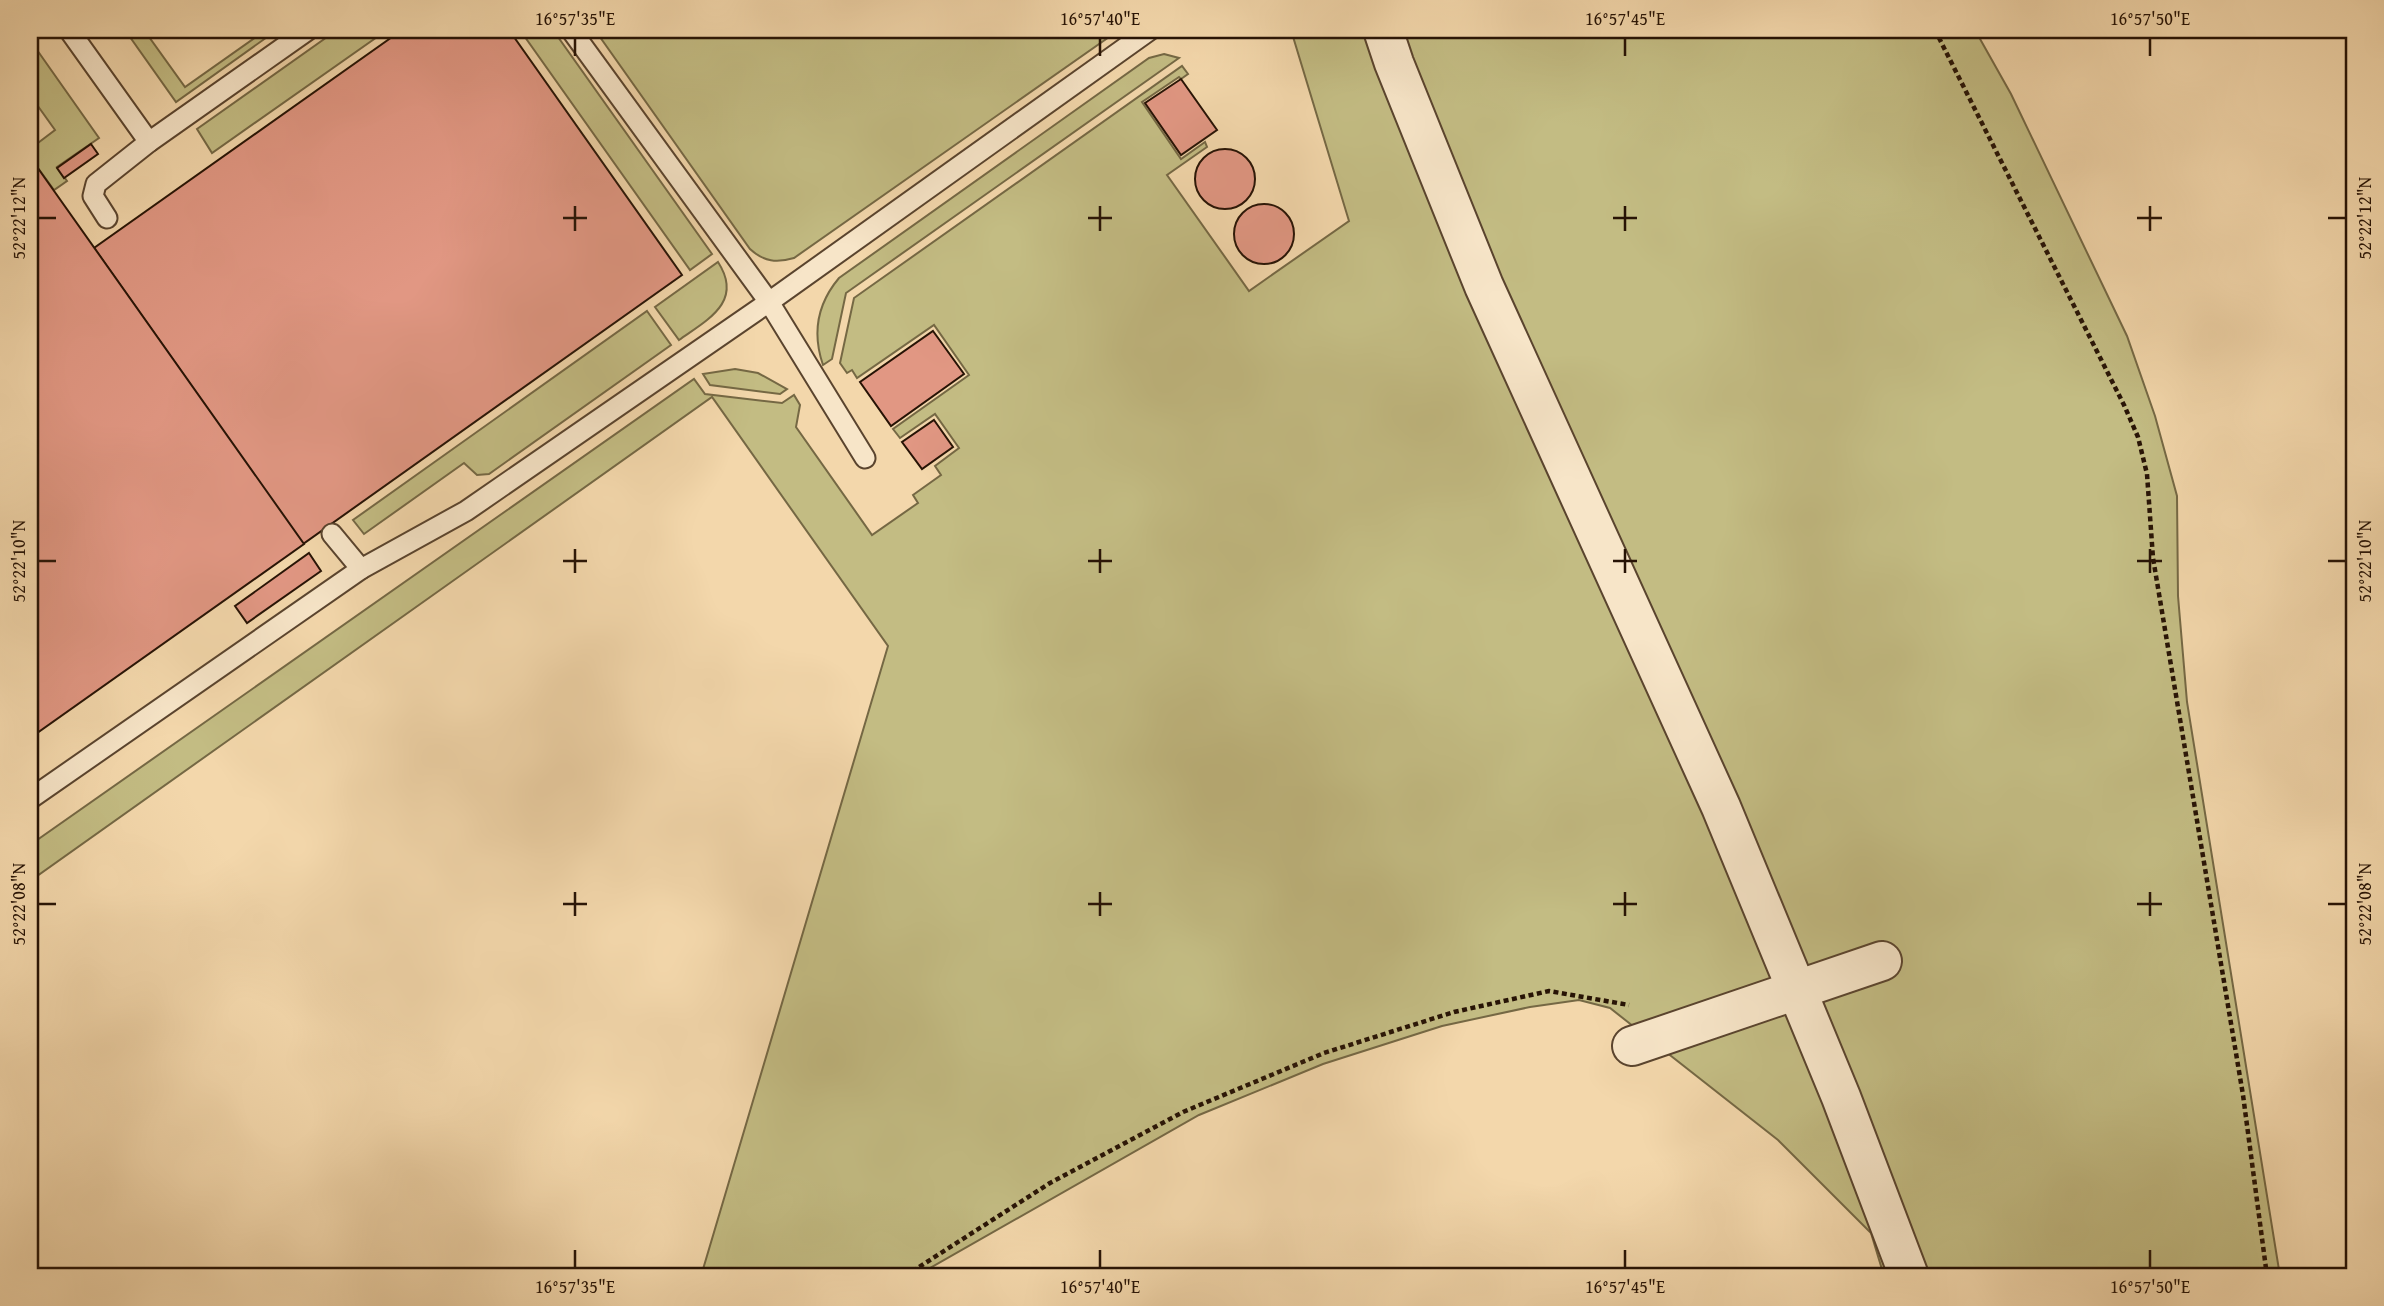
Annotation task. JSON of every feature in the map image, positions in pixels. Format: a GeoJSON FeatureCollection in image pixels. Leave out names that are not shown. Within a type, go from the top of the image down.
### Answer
{"type":"FeatureCollection","features":[{"type":"Feature","properties":{"kind":"street"},"geometry":{"type":"LineString","coordinates":[[1383,30],[1484,286],[1721,807],[1841,1097],[1909,1276]]}},
{"type":"Feature","properties":{"kind":"street"},"geometry":{"type":"LineString","coordinates":[[1632,1046],[1882,961]]}},
{"type":"Feature","properties":{"kind":"lane"},"geometry":{"type":"LineString","coordinates":[[69,30],[149,142]]}},
{"type":"Feature","properties":{"kind":"lane"},"geometry":{"type":"LineString","coordinates":[[107,218],[93,196],[96,184],[149,142],[307,30]]}},
{"type":"Feature","properties":{"kind":"lane"},"geometry":{"type":"LineString","coordinates":[[571,30],[769,302],[865,458]]}},
{"type":"Feature","properties":{"kind":"lane"},"geometry":{"type":"LineString","coordinates":[[30,799],[360,569],[466,511],[769,302],[1150,30]]}},
{"type":"Feature","properties":{"kind":"lane"},"geometry":{"type":"LineString","coordinates":[[332,534],[360,569]]}},
{"type":"Feature","properties":{"kind":"path"},"geometry":{"type":"LineString","coordinates":[[1935,30],[2138,437],[2147,474],[2153,558],[2243,1096],[2267,1276]]}},
{"type":"Feature","properties":{"kind":"path"},"geometry":{"type":"LineString","coordinates":[[905,1276],[1050,1183],[1147,1131],[1183,1112],[1324,1053],[1454,1012],[1549,991],[1640,1007]]}},
{"type":"Feature","properties":{"kind":"shaded area"},"geometry":{"type":"Polygon","coordinates":[[[125,30],[144,30],[185,87],[266,30],[277,30],[176,102],[125,30]]]}},
{"type":"Feature","properties":{"kind":"shaded area"},"geometry":{"type":"Polygon","coordinates":[[[337,30],[387,30],[212,153],[197,129],[337,30]]]}},
{"type":"Feature","properties":{"kind":"shaded area"},"geometry":{"type":"Polygon","coordinates":[[[520,30],[553,30],[712,254],[690,270],[520,30]]]}},
{"type":"Feature","properties":{"kind":"shaded area"},"geometry":{"type":"Polygon","coordinates":[[[595,30],[1119,30],[794,258],[776,261],[760,257],[750,249],[595,30]]]}},
{"type":"Feature","properties":{"kind":"shaded area"},"geometry":{"type":"Polygon","coordinates":[[[1291,30],[1975,30],[2011,94],[2127,336],[2155,416],[2177,496],[2178,596],[2187,702],[2280,1276],[1884,1276],[1871,1233],[1778,1140],[1610,1008],[1579,1000],[1530,1007],[1442,1026],[1323,1064],[1199,1115],[916,1276],[701,1276],[888,646],[712,397],[30,881],[30,845],[694,379],[705,394],[782,403],[794,395],[800,405],[796,427],[872,535],[918,503],[913,495],[941,475],[935,466],[959,448],[935,414],[900,438],[893,429],[969,375],[934,325],[857,378],[852,370],[847,373],[840,363],[854,298],[1182,66],[1188,74],[1181,79],[1179,77],[1142,102],[1181,159],[1205,142],[1207,147],[1167,175],[1249,291],[1349,221],[1291,30]]]}},
{"type":"Feature","properties":{"kind":"shaded area"},"geometry":{"type":"Polygon","coordinates":[[[30,40],[99,138],[57,167],[67,181],[54,190],[30,157],[30,149],[55,130],[30,95],[30,40]]]}},
{"type":"Feature","properties":{"kind":"shaded area"},"geometry":{"type":"Polygon","coordinates":[[[1164,54],[1179,58],[846,293],[832,359],[823,365],[818,341],[819,319],[826,298],[839,278],[1149,58],[1164,54]]]}},
{"type":"Feature","properties":{"kind":"shaded area"},"geometry":{"type":"Polygon","coordinates":[[[718,262],[727,288],[724,299],[710,317],[679,340],[655,307],[718,262]]]}},
{"type":"Feature","properties":{"kind":"shaded area"},"geometry":{"type":"Polygon","coordinates":[[[647,311],[671,345],[489,474],[477,475],[464,463],[364,534],[353,520],[647,311]]]}},
{"type":"Feature","properties":{"kind":"shaded area"},"geometry":{"type":"Polygon","coordinates":[[[735,369],[758,373],[787,389],[780,394],[710,385],[703,374],[735,369]]]}},
{"type":"Feature","properties":{"kind":"building"},"geometry":{"type":"Polygon","coordinates":[[[402,30],[509,30],[682,275],[303,544],[94,248],[402,30]]]}},
{"type":"Feature","properties":{"kind":"building"},"geometry":{"type":"Polygon","coordinates":[[[1181,79],[1217,130],[1181,155],[1145,103],[1181,79]]]}},
{"type":"Feature","properties":{"kind":"building"},"geometry":{"type":"Polygon","coordinates":[[[91,144],[98,154],[64,178],[57,168],[91,144]]]}},
{"type":"Feature","properties":{"kind":"building"},"geometry":{"type":"Polygon","coordinates":[[[1219,149],[1231,149],[1250,162],[1255,179],[1253,191],[1242,204],[1231,209],[1219,209],[1200,196],[1195,185],[1195,173],[1208,154],[1219,149]]]}},
{"type":"Feature","properties":{"kind":"building"},"geometry":{"type":"Polygon","coordinates":[[[30,157],[304,544],[30,738],[30,157]]]}},
{"type":"Feature","properties":{"kind":"building"},"geometry":{"type":"Polygon","coordinates":[[[1258,204],[1270,204],[1289,217],[1294,234],[1292,246],[1281,259],[1270,264],[1258,264],[1239,251],[1234,240],[1234,228],[1247,209],[1258,204]]]}},
{"type":"Feature","properties":{"kind":"building"},"geometry":{"type":"Polygon","coordinates":[[[933,331],[964,374],[891,426],[860,382],[933,331]]]}},
{"type":"Feature","properties":{"kind":"building"},"geometry":{"type":"Polygon","coordinates":[[[934,420],[953,447],[922,469],[902,442],[934,420]]]}},
{"type":"Feature","properties":{"kind":"building"},"geometry":{"type":"Polygon","coordinates":[[[309,553],[321,571],[247,623],[235,606],[309,553]]]}}]}
